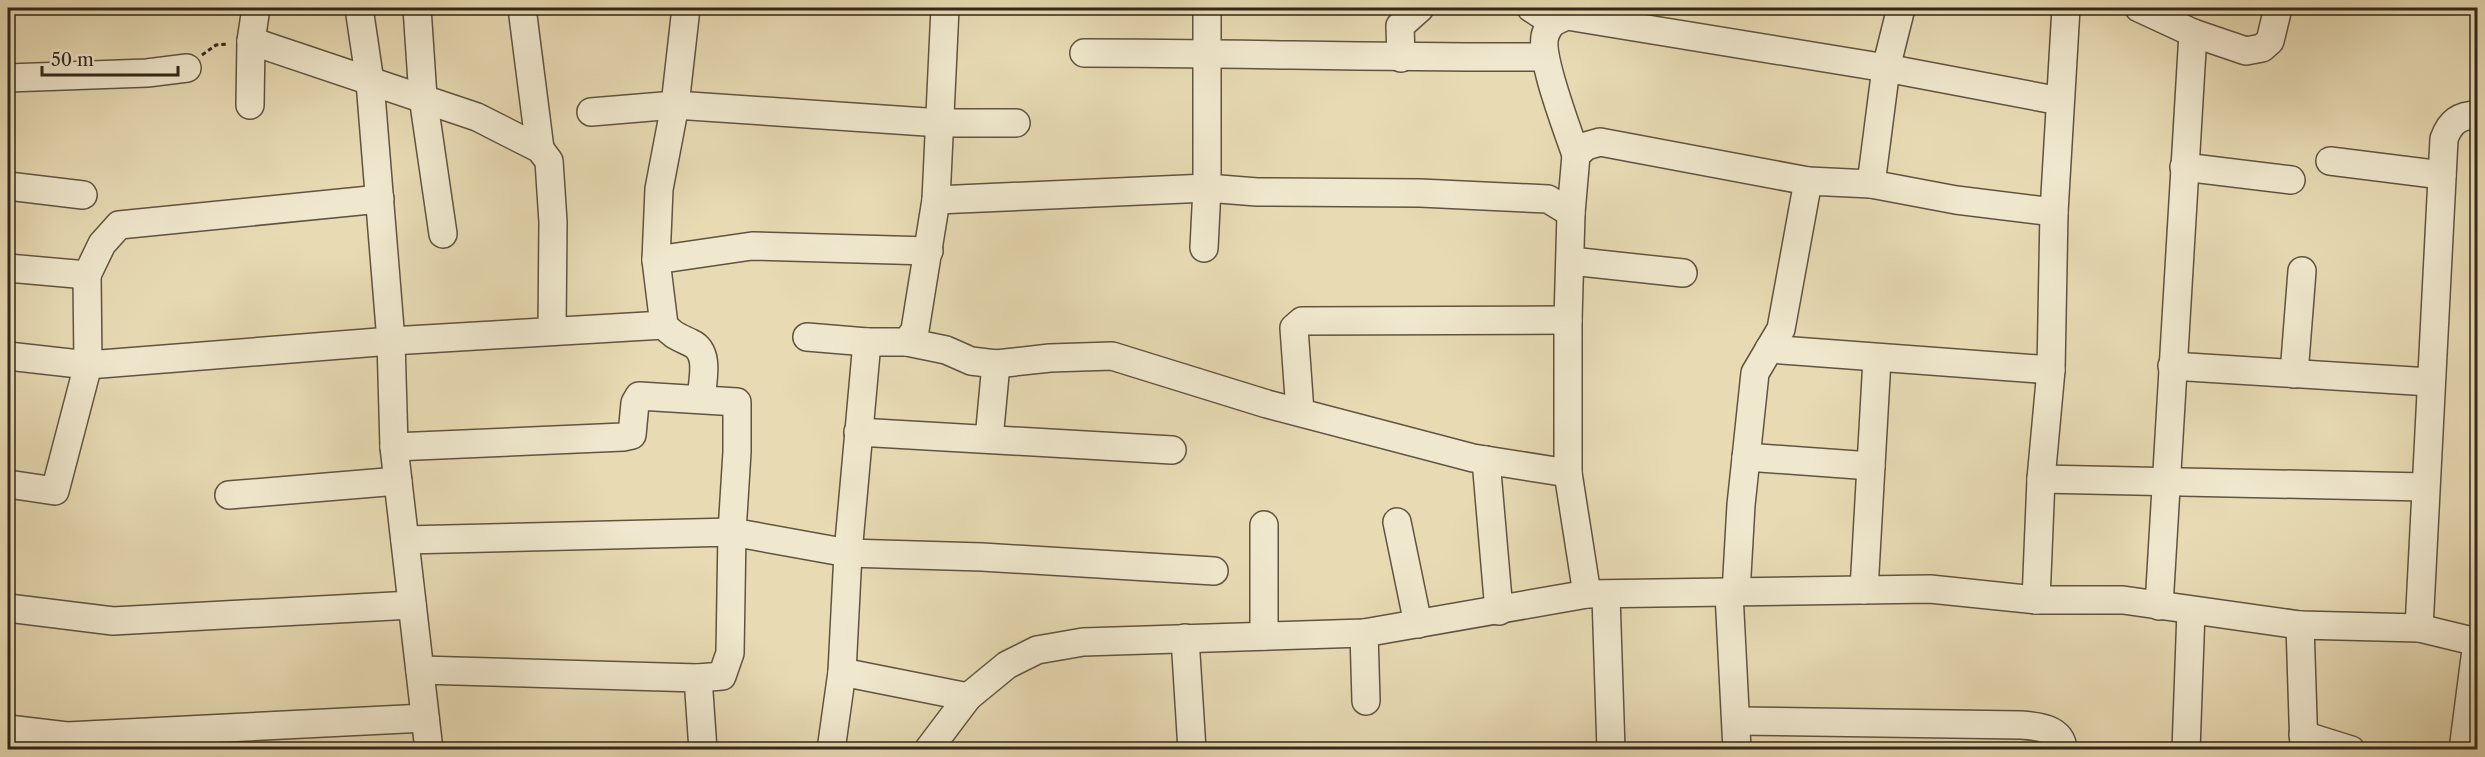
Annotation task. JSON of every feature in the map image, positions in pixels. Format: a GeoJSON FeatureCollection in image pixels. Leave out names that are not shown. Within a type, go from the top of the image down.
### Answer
{"type":"FeatureCollection","features":[{"type":"Feature","properties":{"kind":"street"},"geometry":{"type":"LineString","coordinates":[[250,105],[251,41],[256,8]]}},
{"type":"Feature","properties":{"kind":"street"},"geometry":{"type":"LineString","coordinates":[[359,8],[370,82],[380,199],[391,341],[394,447],[429,750]]}},
{"type":"Feature","properties":{"kind":"street"},"geometry":{"type":"LineString","coordinates":[[417,8],[423,97],[443,234]]}},
{"type":"Feature","properties":{"kind":"street"},"geometry":{"type":"LineString","coordinates":[[522,8],[540,149]]}},
{"type":"Feature","properties":{"kind":"street"},"geometry":{"type":"LineString","coordinates":[[686,8],[675,105],[659,189],[656,260],[664,325],[678,339],[690,342],[701,351],[704,357],[700,399]]}},
{"type":"Feature","properties":{"kind":"street"},"geometry":{"type":"LineString","coordinates":[[907,342],[915,330],[930,251],[936,200],[945,8]]}},
{"type":"Feature","properties":{"kind":"street"},"geometry":{"type":"LineString","coordinates":[[1204,248],[1207,188],[1207,8]]}},
{"type":"Feature","properties":{"kind":"street"},"geometry":{"type":"LineString","coordinates":[[1401,58],[1400,26],[1420,8]]}},
{"type":"Feature","properties":{"kind":"street"},"geometry":{"type":"LineString","coordinates":[[1871,184],[1886,68],[1901,8]]}},
{"type":"Feature","properties":{"kind":"street"},"geometry":{"type":"LineString","coordinates":[[2036,600],[2042,478],[2051,370],[2054,212],[2066,8]]}},
{"type":"Feature","properties":{"kind":"street"},"geometry":{"type":"LineString","coordinates":[[2139,8],[2193,33],[2246,51],[2262,48],[2270,41],[2278,8]]}},
{"type":"Feature","properties":{"kind":"street"},"geometry":{"type":"LineString","coordinates":[[1611,750],[1596,595],[1568,473],[1568,320],[1571,213],[1576,155],[1545,57],[1541,15],[1567,16],[1886,68],[2060,101]]}},
{"type":"Feature","properties":{"kind":"street"},"geometry":{"type":"LineString","coordinates":[[2159,606],[2193,33]]}},
{"type":"Feature","properties":{"kind":"street"},"geometry":{"type":"LineString","coordinates":[[251,41],[477,117],[540,149],[549,161],[553,222],[552,330]]}},
{"type":"Feature","properties":{"kind":"street"},"geometry":{"type":"LineString","coordinates":[[1084,53],[1207,53],[1262,57],[1545,57]]}},
{"type":"Feature","properties":{"kind":"street"},"geometry":{"type":"LineString","coordinates":[[8,78],[147,73],[187,68]]}},
{"type":"Feature","properties":{"kind":"street"},"geometry":{"type":"LineString","coordinates":[[591,112],[675,105],[941,123],[1017,123]]}},
{"type":"Feature","properties":{"kind":"street"},"geometry":{"type":"LineString","coordinates":[[2419,628],[2444,139],[2448,126],[2465,115],[2478,115]]}},
{"type":"Feature","properties":{"kind":"street"},"geometry":{"type":"LineString","coordinates":[[1576,155],[1586,146],[1600,142],[1808,181],[1871,184],[1956,200],[2054,212]]}},
{"type":"Feature","properties":{"kind":"street"},"geometry":{"type":"LineString","coordinates":[[2330,161],[2442,175]]}},
{"type":"Feature","properties":{"kind":"street"},"geometry":{"type":"LineString","coordinates":[[2184,167],[2291,180]]}},
{"type":"Feature","properties":{"kind":"street"},"geometry":{"type":"LineString","coordinates":[[1737,750],[1732,593],[1755,373],[1781,329],[1808,181]]}},
{"type":"Feature","properties":{"kind":"street"},"geometry":{"type":"LineString","coordinates":[[8,186],[83,195]]}},
{"type":"Feature","properties":{"kind":"street"},"geometry":{"type":"LineString","coordinates":[[936,200],[1207,188],[1257,192],[1420,193],[1548,199],[1571,213]]}},
{"type":"Feature","properties":{"kind":"street"},"geometry":{"type":"LineString","coordinates":[[8,484],[55,491],[88,365],[87,275],[102,244],[118,225],[380,199]]}},
{"type":"Feature","properties":{"kind":"street"},"geometry":{"type":"LineString","coordinates":[[656,260],[752,246],[930,251]]}},
{"type":"Feature","properties":{"kind":"street"},"geometry":{"type":"LineString","coordinates":[[1571,261],[1683,273]]}},
{"type":"Feature","properties":{"kind":"street"},"geometry":{"type":"LineString","coordinates":[[8,268],[87,275]]}},
{"type":"Feature","properties":{"kind":"street"},"geometry":{"type":"LineString","coordinates":[[2294,374],[2302,271]]}},
{"type":"Feature","properties":{"kind":"street"},"geometry":{"type":"LineString","coordinates":[[1300,412],[1294,328],[1302,321],[1568,320]]}},
{"type":"Feature","properties":{"kind":"street"},"geometry":{"type":"LineString","coordinates":[[8,356],[88,365],[391,341],[664,325]]}},
{"type":"Feature","properties":{"kind":"street"},"geometry":{"type":"LineString","coordinates":[[807,337],[867,342],[907,342],[946,350],[971,361],[996,364],[1050,358],[1112,356],[1300,412],[1486,460],[1568,473]]}},
{"type":"Feature","properties":{"kind":"street"},"geometry":{"type":"LineString","coordinates":[[831,750],[842,672],[848,553],[867,342]]}},
{"type":"Feature","properties":{"kind":"street"},"geometry":{"type":"LineString","coordinates":[[1769,349],[1877,359],[2051,370]]}},
{"type":"Feature","properties":{"kind":"street"},"geometry":{"type":"LineString","coordinates":[[1864,590],[1877,359]]}},
{"type":"Feature","properties":{"kind":"street"},"geometry":{"type":"LineString","coordinates":[[989,439],[996,364]]}},
{"type":"Feature","properties":{"kind":"street"},"geometry":{"type":"LineString","coordinates":[[2172,366],[2430,382]]}},
{"type":"Feature","properties":{"kind":"street"},"geometry":{"type":"LineString","coordinates":[[394,447],[623,437],[632,435],[635,403],[639,396],[737,402],[730,653],[722,676],[698,678],[420,670]]}},
{"type":"Feature","properties":{"kind":"street"},"geometry":{"type":"LineString","coordinates":[[858,432],[1172,450]]}},
{"type":"Feature","properties":{"kind":"street"},"geometry":{"type":"LineString","coordinates":[[1746,457],[1871,466]]}},
{"type":"Feature","properties":{"kind":"street"},"geometry":{"type":"LineString","coordinates":[[1486,460],[1499,611]]}},
{"type":"Feature","properties":{"kind":"street"},"geometry":{"type":"LineString","coordinates":[[2042,478],[2425,487]]}},
{"type":"Feature","properties":{"kind":"street"},"geometry":{"type":"LineString","coordinates":[[229,495],[398,481]]}},
{"type":"Feature","properties":{"kind":"street"},"geometry":{"type":"LineString","coordinates":[[1397,522],[1418,624]]}},
{"type":"Feature","properties":{"kind":"street"},"geometry":{"type":"LineString","coordinates":[[1264,525],[1264,636]]}},
{"type":"Feature","properties":{"kind":"street"},"geometry":{"type":"LineString","coordinates":[[405,540],[732,532],[848,553],[982,557],[1214,572]]}},
{"type":"Feature","properties":{"kind":"street"},"geometry":{"type":"LineString","coordinates":[[928,750],[968,697],[1007,665],[1037,650],[1083,642],[1364,633],[1596,595],[1930,589],[2036,600],[2123,600],[2301,625],[2419,628],[2478,642],[2463,750]]}},
{"type":"Feature","properties":{"kind":"street"},"geometry":{"type":"LineString","coordinates":[[8,608],[113,621],[412,605]]}},
{"type":"Feature","properties":{"kind":"street"},"geometry":{"type":"LineString","coordinates":[[2186,750],[2191,611]]}},
{"type":"Feature","properties":{"kind":"street"},"geometry":{"type":"LineString","coordinates":[[2301,625],[2304,742],[2351,750]]}},
{"type":"Feature","properties":{"kind":"street"},"geometry":{"type":"LineString","coordinates":[[1364,633],[1366,701]]}},
{"type":"Feature","properties":{"kind":"street"},"geometry":{"type":"LineString","coordinates":[[1185,638],[1192,750]]}},
{"type":"Feature","properties":{"kind":"street"},"geometry":{"type":"LineString","coordinates":[[842,672],[968,697]]}},
{"type":"Feature","properties":{"kind":"street"},"geometry":{"type":"LineString","coordinates":[[698,678],[703,750]]}},
{"type":"Feature","properties":{"kind":"street"},"geometry":{"type":"LineString","coordinates":[[8,729],[67,736],[426,718]]}},
{"type":"Feature","properties":{"kind":"street"},"geometry":{"type":"LineString","coordinates":[[1736,722],[2021,725],[2041,727],[2051,732],[2059,737],[2063,750]]}},
{"type":"Feature","properties":{"kind":"path"},"geometry":{"type":"LineString","coordinates":[[187,68],[216,45],[251,41]]}}]}
